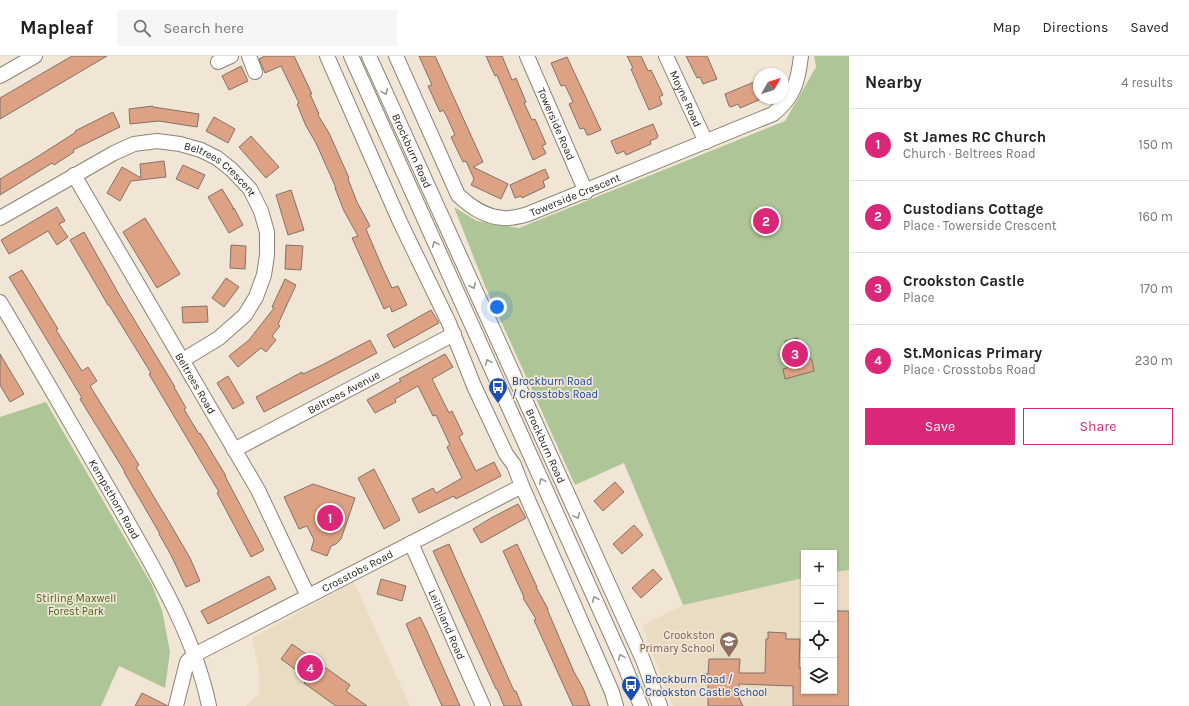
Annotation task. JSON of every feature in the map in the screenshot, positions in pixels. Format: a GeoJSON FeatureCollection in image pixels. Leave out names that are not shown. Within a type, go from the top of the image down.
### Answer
{"type":"FeatureCollection","features":[{"type":"Feature","properties":{"kind":"street"},"geometry":{"type":"LineString","coordinates":[[0,76],[35,56]]}},
{"type":"Feature","properties":{"kind":"street"},"geometry":{"type":"LineString","coordinates":[[218,62],[231,56]]}},
{"type":"Feature","properties":{"kind":"street"},"geometry":{"type":"LineString","coordinates":[[249,56],[255,72]]}},
{"type":"Feature","properties":{"kind":"street"},"geometry":{"type":"LineString","coordinates":[[327,56],[400,222],[454,334],[474,386],[506,454],[514,465],[612,692],[616,706]]}},
{"type":"Feature","properties":{"kind":"street","name":"Brockburn Road"},"geometry":{"type":"LineString","coordinates":[[351,56],[621,657],[640,706]]}},
{"type":"Feature","properties":{"kind":"street","name":"Brockburn Road"},"geometry":{"type":"LineString","coordinates":[[369,56],[641,656],[660,706]]}},
{"type":"Feature","properties":{"kind":"street","name":"Towerside Crescent"},"geometry":{"type":"LineString","coordinates":[[396,56],[458,195],[471,207],[489,215],[504,218],[528,214],[586,192],[773,114],[785,105],[792,92],[798,75],[801,56]]}},
{"type":"Feature","properties":{"kind":"street","name":"Towerside Road"},"geometry":{"type":"LineString","coordinates":[[527,56],[586,192]]}},
{"type":"Feature","properties":{"kind":"street","name":"Moyne Road"},"geometry":{"type":"LineString","coordinates":[[666,56],[706,142]]}},
{"type":"Feature","properties":{"kind":"street","name":"Beltrees Crescent"},"geometry":{"type":"LineString","coordinates":[[0,218],[114,152],[134,144],[157,141],[180,144],[201,150],[217,158],[232,170],[250,189],[261,211],[267,232],[268,255],[264,275],[256,297],[245,315],[220,338],[183,360]]}},
{"type":"Feature","properties":{"kind":"street"},"geometry":{"type":"LineString","coordinates":[[375,165],[395,154]]}},
{"type":"Feature","properties":{"kind":"street","name":"Beltrees Road"},"geometry":{"type":"LineString","coordinates":[[74,175],[258,490],[308,596]]}},
{"type":"Feature","properties":{"kind":"street","name":"Kempsthorn Road"},"geometry":{"type":"LineString","coordinates":[[0,302],[46,379],[155,570],[176,610],[194,655],[206,691],[209,706]]}},
{"type":"Feature","properties":{"kind":"street","name":"Beltrees Avenue"},"geometry":{"type":"LineString","coordinates":[[234,450],[454,334]]}},
{"type":"Feature","properties":{"kind":"street"},"geometry":{"type":"LineString","coordinates":[[506,401],[522,394]]}},
{"type":"Feature","properties":{"kind":"street","name":"Crosstobs Road"},"geometry":{"type":"LineString","coordinates":[[194,655],[522,486]]}},
{"type":"Feature","properties":{"kind":"street","name":"Leithland Road"},"geometry":{"type":"LineString","coordinates":[[412,543],[483,706]]}},
{"type":"Feature","properties":{"kind":"street"},"geometry":{"type":"LineString","coordinates":[[176,706],[187,662],[194,655]]}},
{"type":"Feature","properties":{"kind":"shaded area","name":"Crookston Primary School"},"geometry":{"type":"Polygon","coordinates":[[[849,570],[849,706],[673,706],[642,626],[683,605],[801,579],[801,694],[837,694],[837,571],[849,570]]]}},
{"type":"Feature","properties":{"kind":"shaded area"},"geometry":{"type":"Polygon","coordinates":[[[354,582],[410,706],[246,706],[259,693],[259,672],[252,638],[354,582]]]}},
{"type":"Feature","properties":{"kind":"green space"},"geometry":{"type":"Polygon","coordinates":[[[814,56],[849,56],[849,570],[837,572],[837,550],[801,550],[801,579],[683,605],[624,463],[575,485],[485,286],[454,207],[477,221],[519,228],[785,121],[816,67],[814,56]]]}},
{"type":"Feature","properties":{"kind":"green space","name":"Stirling Maxwell Forest Park"},"geometry":{"type":"Polygon","coordinates":[[[46,402],[152,585],[162,610],[170,652],[165,688],[119,666],[101,706],[0,706],[0,417],[46,402]]]}},
{"type":"Feature","properties":{"kind":"building"},"geometry":{"type":"Polygon","coordinates":[[[72,56],[107,56],[0,119],[0,98],[72,56]]]}},
{"type":"Feature","properties":{"kind":"building"},"geometry":{"type":"Polygon","coordinates":[[[265,56],[294,56],[312,94],[310,94],[319,114],[318,115],[329,133],[349,178],[348,179],[357,202],[370,226],[366,229],[383,269],[392,288],[398,286],[407,305],[392,312],[390,306],[384,309],[352,238],[358,236],[344,211],[336,188],[316,143],[306,126],[297,104],[299,103],[281,66],[265,73],[259,59],[265,56]]]}},
{"type":"Feature","properties":{"kind":"building"},"geometry":{"type":"Polygon","coordinates":[[[419,56],[435,56],[483,162],[473,167],[508,184],[501,199],[471,185],[474,179],[466,161],[463,162],[451,137],[455,135],[447,117],[443,110],[440,112],[428,86],[432,85],[419,56]]]}},
{"type":"Feature","properties":{"kind":"building"},"geometry":{"type":"Polygon","coordinates":[[[486,56],[502,56],[512,80],[516,78],[526,102],[524,103],[532,120],[535,119],[546,144],[542,146],[546,153],[545,154],[533,160],[497,75],[495,76],[486,56]]]}},
{"type":"Feature","properties":{"kind":"building"},"geometry":{"type":"Polygon","coordinates":[[[627,56],[641,56],[648,71],[651,70],[663,95],[659,97],[662,104],[661,105],[649,110],[631,69],[633,68],[627,56]]]}},
{"type":"Feature","properties":{"kind":"building"},"geometry":{"type":"Polygon","coordinates":[[[686,56],[707,56],[717,79],[703,84],[700,77],[697,78],[686,56]]]}},
{"type":"Feature","properties":{"kind":"building"},"geometry":{"type":"Polygon","coordinates":[[[567,57],[601,130],[589,135],[587,135],[584,128],[580,129],[569,104],[573,102],[565,85],[561,86],[551,63],[567,57]]]}},
{"type":"Feature","properties":{"kind":"building"},"geometry":{"type":"Polygon","coordinates":[[[241,66],[248,81],[229,90],[222,76],[241,66]]]}},
{"type":"Feature","properties":{"kind":"building"},"geometry":{"type":"Polygon","coordinates":[[[753,82],[753,103],[740,108],[738,104],[731,107],[729,106],[725,94],[753,82]]]}},
{"type":"Feature","properties":{"kind":"building"},"geometry":{"type":"Polygon","coordinates":[[[153,106],[199,114],[197,127],[159,121],[130,124],[129,109],[153,106]]]}},
{"type":"Feature","properties":{"kind":"building"},"geometry":{"type":"Polygon","coordinates":[[[113,112],[120,127],[73,150],[74,152],[54,165],[52,163],[0,195],[0,179],[37,157],[76,132],[75,131],[113,112]]]}},
{"type":"Feature","properties":{"kind":"building"},"geometry":{"type":"Polygon","coordinates":[[[214,117],[235,129],[228,143],[206,131],[214,117]]]}},
{"type":"Feature","properties":{"kind":"building"},"geometry":{"type":"Polygon","coordinates":[[[653,124],[658,136],[650,141],[651,144],[626,155],[624,151],[617,154],[616,153],[611,141],[653,124]]]}},
{"type":"Feature","properties":{"kind":"building"},"geometry":{"type":"Polygon","coordinates":[[[251,136],[279,167],[266,178],[239,147],[251,136]]]}},
{"type":"Feature","properties":{"kind":"building"},"geometry":{"type":"Polygon","coordinates":[[[164,161],[166,177],[131,181],[120,201],[107,193],[122,167],[141,178],[140,164],[164,161]]]}},
{"type":"Feature","properties":{"kind":"building"},"geometry":{"type":"Polygon","coordinates":[[[183,165],[205,175],[198,189],[176,179],[183,165]]]}},
{"type":"Feature","properties":{"kind":"building"},"geometry":{"type":"Polygon","coordinates":[[[545,169],[549,178],[543,181],[545,187],[522,198],[521,196],[515,198],[510,185],[545,169]]]}},
{"type":"Feature","properties":{"kind":"building"},"geometry":{"type":"Polygon","coordinates":[[[222,189],[233,207],[232,209],[234,208],[243,225],[229,233],[208,197],[222,189]]]}},
{"type":"Feature","properties":{"kind":"building"},"geometry":{"type":"Polygon","coordinates":[[[291,190],[304,230],[288,235],[276,195],[291,190]]]}},
{"type":"Feature","properties":{"kind":"building"},"geometry":{"type":"Polygon","coordinates":[[[57,207],[65,221],[59,224],[68,237],[57,245],[48,231],[9,254],[1,240],[57,207]]]}},
{"type":"Feature","properties":{"kind":"building"},"geometry":{"type":"Polygon","coordinates":[[[763,209],[766,214],[770,211],[777,220],[773,223],[775,224],[765,232],[753,216],[763,209]]]}},
{"type":"Feature","properties":{"kind":"building"},"geometry":{"type":"Polygon","coordinates":[[[145,218],[180,274],[157,288],[123,232],[145,218]]]}},
{"type":"Feature","properties":{"kind":"building"},"geometry":{"type":"Polygon","coordinates":[[[84,232],[121,298],[175,387],[186,408],[184,409],[226,476],[264,550],[251,557],[217,493],[219,492],[149,374],[151,373],[108,305],[70,240],[84,232]]]}},
{"type":"Feature","properties":{"kind":"building"},"geometry":{"type":"Polygon","coordinates":[[[231,245],[246,246],[245,269],[230,268],[231,245]]]}},
{"type":"Feature","properties":{"kind":"building"},"geometry":{"type":"Polygon","coordinates":[[[286,245],[303,246],[301,270],[285,269],[286,245]]]}},
{"type":"Feature","properties":{"kind":"building"},"geometry":{"type":"Polygon","coordinates":[[[22,270],[58,329],[56,330],[82,371],[88,367],[97,381],[90,386],[139,465],[136,467],[190,558],[200,581],[186,587],[160,534],[125,472],[80,399],[82,398],[9,277],[22,270]]]}},
{"type":"Feature","properties":{"kind":"building"},"geometry":{"type":"Polygon","coordinates":[[[226,278],[239,287],[224,307],[212,298],[226,278]]]}},
{"type":"Feature","properties":{"kind":"building"},"geometry":{"type":"Polygon","coordinates":[[[285,279],[296,285],[278,324],[280,326],[272,336],[276,340],[266,352],[261,348],[238,367],[229,356],[249,340],[274,308],[272,307],[285,279]]]}},
{"type":"Feature","properties":{"kind":"building"},"geometry":{"type":"Polygon","coordinates":[[[207,306],[208,322],[183,323],[182,307],[207,306]]]}},
{"type":"Feature","properties":{"kind":"building"},"geometry":{"type":"Polygon","coordinates":[[[431,310],[439,323],[394,348],[387,335],[431,310]]]}},
{"type":"Feature","properties":{"kind":"building"},"geometry":{"type":"Polygon","coordinates":[[[798,338],[799,342],[803,344],[806,356],[812,360],[814,371],[785,379],[783,369],[787,368],[782,349],[785,341],[798,338]]]}},
{"type":"Feature","properties":{"kind":"building"},"geometry":{"type":"Polygon","coordinates":[[[370,340],[377,353],[264,412],[256,397],[302,372],[303,374],[370,340]]]}},
{"type":"Feature","properties":{"kind":"building"},"geometry":{"type":"Polygon","coordinates":[[[0,354],[24,394],[10,402],[0,385],[0,354]]]}},
{"type":"Feature","properties":{"kind":"building"},"geometry":{"type":"Polygon","coordinates":[[[445,354],[453,367],[432,379],[449,413],[452,411],[463,434],[459,437],[476,471],[494,462],[501,476],[456,499],[454,496],[419,513],[412,499],[433,488],[436,493],[462,478],[447,447],[450,445],[436,415],[433,416],[418,386],[395,399],[396,402],[375,413],[367,400],[401,381],[399,379],[445,354]]]}},
{"type":"Feature","properties":{"kind":"building"},"geometry":{"type":"Polygon","coordinates":[[[228,376],[244,403],[233,409],[217,383],[228,376]]]}},
{"type":"Feature","properties":{"kind":"building"},"geometry":{"type":"Polygon","coordinates":[[[374,469],[400,520],[384,529],[358,478],[374,469]]]}},
{"type":"Feature","properties":{"kind":"building"},"geometry":{"type":"Polygon","coordinates":[[[615,482],[624,492],[603,511],[594,501],[615,482]]]}},
{"type":"Feature","properties":{"kind":"building"},"geometry":{"type":"Polygon","coordinates":[[[313,484],[355,498],[341,539],[336,544],[331,546],[327,556],[311,550],[314,540],[307,526],[299,529],[284,497],[313,484]]]}},
{"type":"Feature","properties":{"kind":"building"},"geometry":{"type":"Polygon","coordinates":[[[518,504],[526,518],[481,543],[473,529],[518,504]]]}},
{"type":"Feature","properties":{"kind":"building"},"geometry":{"type":"Polygon","coordinates":[[[634,525],[643,535],[622,554],[613,544],[634,525]]]}},
{"type":"Feature","properties":{"kind":"building"},"geometry":{"type":"Polygon","coordinates":[[[449,544],[522,706],[504,706],[433,551],[449,544]]]}},
{"type":"Feature","properties":{"kind":"building"},"geometry":{"type":"Polygon","coordinates":[[[517,544],[536,587],[548,609],[590,706],[573,706],[534,620],[536,619],[523,598],[524,597],[503,551],[517,544]]]}},
{"type":"Feature","properties":{"kind":"building"},"geometry":{"type":"Polygon","coordinates":[[[653,569],[662,579],[641,598],[632,588],[653,569]]]}},
{"type":"Feature","properties":{"kind":"building"},"geometry":{"type":"Polygon","coordinates":[[[269,576],[276,589],[208,624],[201,611],[269,576]]]}},
{"type":"Feature","properties":{"kind":"building"},"geometry":{"type":"Polygon","coordinates":[[[381,579],[406,586],[402,601],[377,594],[381,579]]]}},
{"type":"Feature","properties":{"kind":"building"},"geometry":{"type":"Polygon","coordinates":[[[837,611],[849,611],[849,706],[793,706],[793,686],[739,684],[739,698],[743,706],[708,706],[708,683],[703,683],[703,674],[708,674],[709,659],[740,659],[739,673],[765,673],[766,639],[768,639],[768,632],[786,633],[786,639],[800,639],[799,668],[801,668],[801,694],[837,694],[837,611]]]}},
{"type":"Feature","properties":{"kind":"building"},"geometry":{"type":"Polygon","coordinates":[[[420,617],[460,706],[442,706],[406,624],[420,617]]]}},
{"type":"Feature","properties":{"kind":"building"},"geometry":{"type":"Polygon","coordinates":[[[292,644],[350,685],[346,691],[367,706],[336,706],[304,683],[307,678],[281,659],[292,644]]]}},
{"type":"Feature","properties":{"kind":"building"},"geometry":{"type":"Polygon","coordinates":[[[142,693],[168,706],[135,706],[142,693]]]}},
{"type":"Feature","properties":{"kind":"place","name":"Custodians Cottage"},"geometry":{"type":"Point","coordinates":[766,221]}},
{"type":"Feature","properties":{"kind":"place","name":"Crookston Castle"},"geometry":{"type":"Point","coordinates":[795,354]}},
{"type":"Feature","properties":{"kind":"place","name":"Brockburn Road / Crosstobs Road"},"geometry":{"type":"Point","coordinates":[498,404]}},
{"type":"Feature","properties":{"kind":"place","name":"St James RC Church"},"geometry":{"type":"Point","coordinates":[330,518]}},
{"type":"Feature","properties":{"kind":"place","name":"Crookston Primary School"},"geometry":{"type":"Point","coordinates":[729,658]}},
{"type":"Feature","properties":{"kind":"place","name":"St.Monicas Primary"},"geometry":{"type":"Point","coordinates":[310,668]}},
{"type":"Feature","properties":{"kind":"place","name":"Brockburn Road / Crookston Castle School"},"geometry":{"type":"Point","coordinates":[631,702]}}]}
